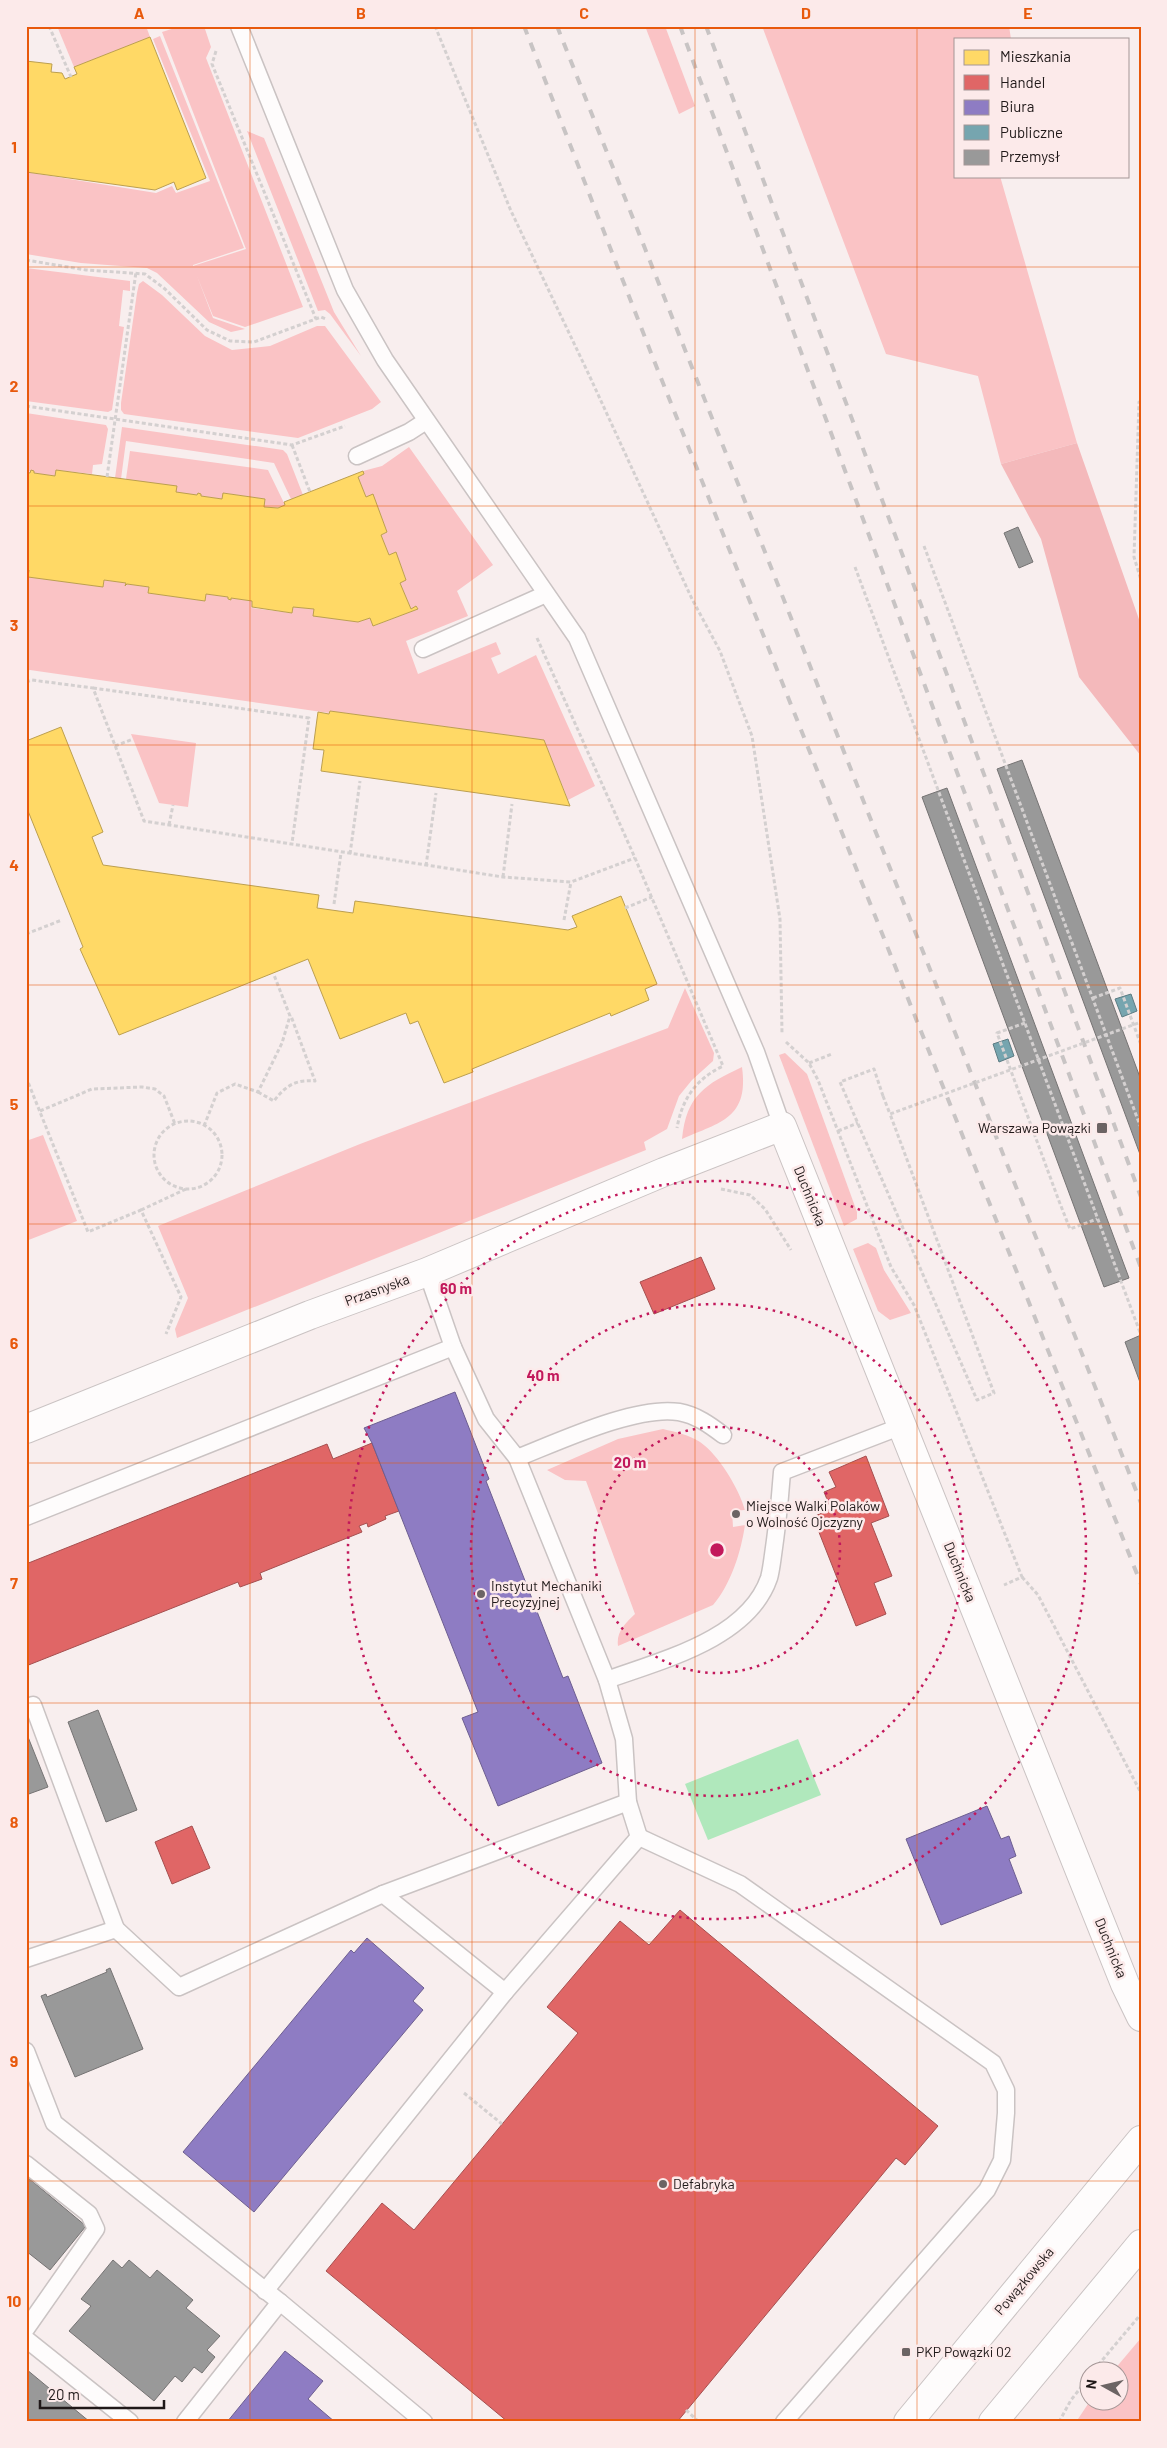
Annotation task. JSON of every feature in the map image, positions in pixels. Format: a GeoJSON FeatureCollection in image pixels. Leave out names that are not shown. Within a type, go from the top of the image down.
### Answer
{"type":"FeatureCollection","features":[{"type":"Feature","properties":{"kind":"street","name":"Przasnyska"},"geometry":{"type":"LineString","coordinates":[[26,1429],[310,1315],[427,1272],[664,1172],[782,1126]]}},
{"type":"Feature","properties":{"kind":"street","name":"Duchnicka"},"geometry":{"type":"LineString","coordinates":[[782,1126],[1122,1976],[1141,2018]]}},
{"type":"Feature","properties":{"kind":"street","name":"Powązkowska"},"geometry":{"type":"LineString","coordinates":[[908,2422],[1141,2140]]}},
{"type":"Feature","properties":{"kind":"street"},"geometry":{"type":"LineString","coordinates":[[993,2422],[1141,2244]]}},
{"type":"Feature","properties":{"kind":"lane"},"geometry":{"type":"LineString","coordinates":[[238,26],[345,290],[385,360],[576,638],[756,1052],[782,1126]]}},
{"type":"Feature","properties":{"kind":"lane"},"geometry":{"type":"LineString","coordinates":[[357,456],[409,432],[426,421]]}},
{"type":"Feature","properties":{"kind":"lane"},"geometry":{"type":"LineString","coordinates":[[423,648],[546,594]]}},
{"type":"Feature","properties":{"kind":"lane"},"geometry":{"type":"LineString","coordinates":[[427,1272],[453,1347],[486,1420],[517,1458],[607,1680],[624,1740],[628,1802],[639,1837],[740,1884],[993,2063],[1006,2090],[1002,2160],[986,2190],[784,2422]]}},
{"type":"Feature","properties":{"kind":"lane"},"geometry":{"type":"LineString","coordinates":[[26,1518],[453,1347]]}},
{"type":"Feature","properties":{"kind":"lane"},"geometry":{"type":"LineString","coordinates":[[517,1458],[634,1414],[679,1412],[703,1420],[723,1435]]}},
{"type":"Feature","properties":{"kind":"lane"},"geometry":{"type":"LineString","coordinates":[[607,1680],[691,1649],[740,1621],[756,1600],[769,1578],[778,1527],[782,1472],[902,1426]]}},
{"type":"Feature","properties":{"kind":"lane"},"geometry":{"type":"LineString","coordinates":[[33,1705],[116,1929],[179,1987],[383,1894],[628,1802]]}},
{"type":"Feature","properties":{"kind":"lane"},"geometry":{"type":"LineString","coordinates":[[265,2290],[505,1992],[639,1837]]}},
{"type":"Feature","properties":{"kind":"lane"},"geometry":{"type":"LineString","coordinates":[[383,1894],[505,1992]]}},
{"type":"Feature","properties":{"kind":"lane"},"geometry":{"type":"LineString","coordinates":[[26,1959],[116,1929]]}},
{"type":"Feature","properties":{"kind":"lane"},"geometry":{"type":"LineString","coordinates":[[26,2051],[54,2123],[280,2302],[424,2422]]}},
{"type":"Feature","properties":{"kind":"lane"},"geometry":{"type":"LineString","coordinates":[[26,2164],[90,2214],[96,2229],[26,2329]]}},
{"type":"Feature","properties":{"kind":"lane"},"geometry":{"type":"LineString","coordinates":[[185,2422],[280,2302]]}},
{"type":"Feature","properties":{"kind":"lane"},"geometry":{"type":"LineString","coordinates":[[26,2339],[130,2422]]}},
{"type":"Feature","properties":{"kind":"path"},"geometry":{"type":"LineString","coordinates":[[50,26],[71,77]]}},
{"type":"Feature","properties":{"kind":"path"},"geometry":{"type":"LineString","coordinates":[[435,26],[511,211],[692,599],[720,651],[752,736],[780,920],[782,1040],[809,1063],[818,1080],[891,1268],[914,1305],[1022,1577],[1038,1595],[1141,1793]]}},
{"type":"Feature","properties":{"kind":"path"},"geometry":{"type":"LineString","coordinates":[[218,45],[212,64],[316,319]]}},
{"type":"Feature","properties":{"kind":"path"},"geometry":{"type":"LineString","coordinates":[[26,260],[86,270],[145,274],[152,278],[207,330],[230,341],[254,342],[322,317],[327,320]]}},
{"type":"Feature","properties":{"kind":"path"},"geometry":{"type":"LineString","coordinates":[[107,477],[136,272]]}},
{"type":"Feature","properties":{"kind":"path"},"geometry":{"type":"LineString","coordinates":[[1141,401],[1139,402],[1134,557],[1141,580]]}},
{"type":"Feature","properties":{"kind":"path"},"geometry":{"type":"LineString","coordinates":[[26,406],[292,445],[346,426]]}},
{"type":"Feature","properties":{"kind":"path"},"geometry":{"type":"LineString","coordinates":[[292,445],[310,492]]}},
{"type":"Feature","properties":{"kind":"path"},"geometry":{"type":"LineString","coordinates":[[924,546],[1141,1128]]}},
{"type":"Feature","properties":{"kind":"path"},"geometry":{"type":"LineString","coordinates":[[855,567],[1141,1335]]}},
{"type":"Feature","properties":{"kind":"path"},"geometry":{"type":"LineString","coordinates":[[522,604],[652,897],[723,1066],[698,1082],[686,1097],[678,1118],[675,1138],[655,1146],[664,1172]]}},
{"type":"Feature","properties":{"kind":"path"},"geometry":{"type":"LineString","coordinates":[[26,682],[32,680],[309,718],[292,843]]}},
{"type":"Feature","properties":{"kind":"path"},"geometry":{"type":"LineString","coordinates":[[93,688],[144,821],[504,877],[571,882],[635,858]]}},
{"type":"Feature","properties":{"kind":"path"},"geometry":{"type":"LineString","coordinates":[[115,746],[133,740]]}},
{"type":"Feature","properties":{"kind":"path"},"geometry":{"type":"LineString","coordinates":[[350,854],[360,782]]}},
{"type":"Feature","properties":{"kind":"path"},"geometry":{"type":"LineString","coordinates":[[426,866],[436,793]]}},
{"type":"Feature","properties":{"kind":"path"},"geometry":{"type":"LineString","coordinates":[[504,877],[512,804]]}},
{"type":"Feature","properties":{"kind":"path"},"geometry":{"type":"LineString","coordinates":[[169,825],[173,805]]}},
{"type":"Feature","properties":{"kind":"path"},"geometry":{"type":"LineString","coordinates":[[334,904],[341,853]]}},
{"type":"Feature","properties":{"kind":"path"},"geometry":{"type":"LineString","coordinates":[[564,920],[571,882]]}},
{"type":"Feature","properties":{"kind":"path"},"geometry":{"type":"LineString","coordinates":[[625,908],[652,897]]}},
{"type":"Feature","properties":{"kind":"path"},"geometry":{"type":"LineString","coordinates":[[26,934],[62,920]]}},
{"type":"Feature","properties":{"kind":"path"},"geometry":{"type":"LineString","coordinates":[[204,1126],[217,1093],[226,1087],[235,1084],[244,1086],[274,1101],[288,1086],[302,1080],[315,1081],[274,975]]}},
{"type":"Feature","properties":{"kind":"path"},"geometry":{"type":"LineString","coordinates":[[1093,998],[1120,988],[1141,1045]]}},
{"type":"Feature","properties":{"kind":"path"},"geometry":{"type":"LineString","coordinates":[[258,1092],[282,1043],[290,1016]]}},
{"type":"Feature","properties":{"kind":"path"},"geometry":{"type":"LineString","coordinates":[[890,1114],[1141,1022]]}},
{"type":"Feature","properties":{"kind":"path"},"geometry":{"type":"LineString","coordinates":[[1025,1023],[997,1033],[1010,1070],[1070,1229],[1098,1219]]}},
{"type":"Feature","properties":{"kind":"path"},"geometry":{"type":"LineString","coordinates":[[809,1063],[832,1054]]}},
{"type":"Feature","properties":{"kind":"path"},"geometry":{"type":"LineString","coordinates":[[874,1069],[890,1114],[994,1393],[976,1400],[840,1082],[874,1069]]}},
{"type":"Feature","properties":{"kind":"path"},"geometry":{"type":"LineString","coordinates":[[26,1077],[88,1232],[186,1189],[203,1186],[213,1179],[219,1170],[221,1147],[217,1137],[204,1126],[189,1121],[175,1124],[160,1135],[155,1145],[155,1162],[161,1177],[170,1185],[186,1189]]}},
{"type":"Feature","properties":{"kind":"path"},"geometry":{"type":"LineString","coordinates":[[40,1111],[92,1089],[142,1087],[155,1089],[164,1096],[175,1124]]}},
{"type":"Feature","properties":{"kind":"path"},"geometry":{"type":"LineString","coordinates":[[838,1131],[858,1123]]}},
{"type":"Feature","properties":{"kind":"path"},"geometry":{"type":"LineString","coordinates":[[712,1188],[750,1195],[766,1209],[792,1253]]}},
{"type":"Feature","properties":{"kind":"path"},"geometry":{"type":"LineString","coordinates":[[141,1210],[181,1297],[166,1333],[166,1341]]}},
{"type":"Feature","properties":{"kind":"path"},"geometry":{"type":"LineString","coordinates":[[1005,1592],[1004,1585],[1022,1577]]}},
{"type":"Feature","properties":{"kind":"path"},"geometry":{"type":"LineString","coordinates":[[440,2073],[502,2124]]}},
{"type":"Feature","properties":{"kind":"path"},"geometry":{"type":"LineString","coordinates":[[1102,2360],[1141,2314]]}},
{"type":"Feature","properties":{"kind":"path"},"geometry":{"type":"LineString","coordinates":[[1059,2422],[1070,2400],[1080,2388]]}},
{"type":"Feature","properties":{"kind":"path"},"geometry":{"type":"LineString","coordinates":[[686,2410],[699,2422]]}},
{"type":"Feature","properties":{"kind":"shaded area"},"geometry":{"type":"Polygon","coordinates":[[[57,26],[146,26],[150,37],[74,67],[57,26]]]}},
{"type":"Feature","properties":{"kind":"shaded area"},"geometry":{"type":"Polygon","coordinates":[[[181,26],[204,26],[211,47],[206,58],[303,307],[245,327],[213,316],[197,276],[213,318],[245,329],[231,332],[209,322],[157,273],[147,268],[81,263],[26,254],[26,172],[156,193],[172,186],[176,193],[210,181],[153,39],[160,36],[244,248],[193,266],[246,249],[162,32],[181,26]]]}},
{"type":"Feature","properties":{"kind":"shaded area"},"geometry":{"type":"Polygon","coordinates":[[[645,26],[665,26],[695,106],[679,114],[645,26]]]}},
{"type":"Feature","properties":{"kind":"shaded area"},"geometry":{"type":"Polygon","coordinates":[[[762,26],[1009,26],[1011,38],[954,38],[954,178],[1001,178],[1077,443],[1001,464],[978,376],[886,354],[762,26]]]}},
{"type":"Feature","properties":{"kind":"shaded area"},"geometry":{"type":"Polygon","coordinates":[[[247,131],[264,138],[334,312],[361,356],[330,314],[325,310],[318,311],[247,131]]]}},
{"type":"Feature","properties":{"kind":"shaded area"},"geometry":{"type":"Polygon","coordinates":[[[26,268],[130,281],[130,291],[123,290],[119,326],[124,327],[112,410],[108,412],[26,401],[26,268]]]}},
{"type":"Feature","properties":{"kind":"shaded area"},"geometry":{"type":"Polygon","coordinates":[[[143,281],[162,295],[205,336],[232,350],[270,346],[317,326],[325,326],[381,402],[372,409],[298,438],[124,414],[121,410],[121,403],[137,293],[139,284],[143,281]]]}},
{"type":"Feature","properties":{"kind":"shaded area"},"geometry":{"type":"Polygon","coordinates":[[[26,413],[106,425],[108,429],[102,464],[93,465],[92,474],[56,470],[55,476],[34,473],[34,471],[26,472],[26,413]]]}},
{"type":"Feature","properties":{"kind":"shaded area"},"geometry":{"type":"Polygon","coordinates":[[[122,427],[283,450],[287,454],[303,495],[291,499],[274,463],[126,441],[121,479],[115,478],[122,427]]]}},
{"type":"Feature","properties":{"kind":"shaded area"},"geometry":{"type":"Polygon","coordinates":[[[1077,443],[1141,625],[1141,756],[1079,677],[1041,539],[1001,464],[1077,443]]]}},
{"type":"Feature","properties":{"kind":"shaded area"},"geometry":{"type":"Polygon","coordinates":[[[409,447],[493,565],[457,591],[468,616],[406,641],[418,674],[496,642],[501,654],[491,658],[498,674],[536,655],[595,786],[568,800],[544,740],[330,711],[329,713],[30,670],[26,671],[26,569],[29,570],[29,577],[103,587],[104,580],[126,583],[126,586],[127,584],[149,587],[148,593],[205,601],[206,594],[228,597],[228,600],[231,598],[252,601],[252,608],[292,613],[293,607],[314,609],[314,616],[358,622],[370,618],[374,626],[418,609],[416,606],[411,609],[400,583],[406,579],[396,553],[389,555],[381,535],[387,532],[373,495],[366,497],[358,477],[364,474],[363,471],[382,466],[409,447]]]}},
{"type":"Feature","properties":{"kind":"shaded area"},"geometry":{"type":"Polygon","coordinates":[[[130,451],[268,470],[285,505],[278,508],[264,507],[265,499],[224,493],[222,499],[201,496],[201,494],[184,495],[126,479],[130,451]]]}},
{"type":"Feature","properties":{"kind":"shaded area"},"geometry":{"type":"Polygon","coordinates":[[[131,734],[196,743],[188,807],[159,803],[131,734]]]}},
{"type":"Feature","properties":{"kind":"shaded area"},"geometry":{"type":"Polygon","coordinates":[[[685,988],[714,1053],[713,1061],[692,1080],[679,1096],[667,1129],[644,1142],[646,1150],[177,1338],[175,1329],[188,1298],[158,1226],[360,1144],[668,1028],[685,988]]]}},
{"type":"Feature","properties":{"kind":"shaded area"},"geometry":{"type":"Polygon","coordinates":[[[785,1053],[807,1074],[857,1212],[857,1219],[844,1226],[779,1055],[785,1053]]]}},
{"type":"Feature","properties":{"kind":"shaded area"},"geometry":{"type":"Polygon","coordinates":[[[742,1067],[743,1084],[741,1097],[736,1108],[720,1122],[682,1139],[684,1124],[693,1101],[718,1079],[742,1067]]]}},
{"type":"Feature","properties":{"kind":"shaded area"},"geometry":{"type":"Polygon","coordinates":[[[43,1135],[77,1221],[26,1241],[26,1141],[43,1135]]]}},
{"type":"Feature","properties":{"kind":"shaded area"},"geometry":{"type":"Polygon","coordinates":[[[868,1243],[876,1248],[884,1270],[911,1313],[890,1320],[878,1311],[853,1249],[868,1243]]]}},
{"type":"Feature","properties":{"kind":"shaded area"},"geometry":{"type":"Polygon","coordinates":[[[663,1429],[700,1442],[721,1464],[733,1483],[745,1510],[732,1511],[733,1527],[745,1525],[743,1535],[738,1557],[730,1578],[713,1605],[618,1646],[620,1632],[635,1614],[586,1481],[565,1480],[547,1470],[618,1439],[663,1429]]]}},
{"type":"Feature","properties":{"kind":"shaded area"},"geometry":{"type":"Polygon","coordinates":[[[798,1739],[821,1795],[708,1840],[685,1784],[798,1739]]]}},
{"type":"Feature","properties":{"kind":"shaded area"},"geometry":{"type":"Polygon","coordinates":[[[1141,2338],[1141,2422],[1076,2422],[1084,2410],[1130,2410],[1130,2360],[1122,2360],[1141,2338]]]}},
{"type":"Feature","properties":{"kind":"building: Mieszkania"},"geometry":{"type":"Polygon","coordinates":[[[150,37],[206,178],[177,190],[174,182],[155,190],[26,172],[26,61],[52,64],[51,72],[62,73],[65,79],[77,74],[74,67],[150,37]]]}},
{"type":"Feature","properties":{"kind":"building: Mieszkania"},"geometry":{"type":"Polygon","coordinates":[[[31,470],[34,473],[55,476],[56,470],[177,486],[176,492],[197,495],[198,493],[201,496],[222,499],[223,493],[265,499],[264,507],[278,508],[285,505],[284,502],[363,471],[364,474],[358,477],[366,497],[373,494],[387,532],[381,535],[389,555],[396,552],[406,580],[400,583],[411,609],[416,606],[418,609],[373,626],[370,618],[358,622],[313,616],[314,609],[293,607],[292,613],[252,607],[252,601],[231,598],[231,600],[228,597],[206,594],[205,601],[148,593],[149,587],[127,584],[125,586],[126,583],[104,580],[103,587],[28,577],[29,570],[26,569],[26,472],[30,473],[31,470]]]}},
{"type":"Feature","properties":{"kind":"building: Mieszkania"},"geometry":{"type":"Polygon","coordinates":[[[330,711],[544,740],[570,806],[321,771],[324,750],[313,749],[318,712],[329,714],[330,711]]]}},
{"type":"Feature","properties":{"kind":"building: Mieszkania"},"geometry":{"type":"Polygon","coordinates":[[[61,727],[103,832],[92,837],[103,865],[319,895],[317,908],[353,913],[355,901],[568,930],[577,927],[572,916],[621,896],[657,984],[645,989],[649,1000],[611,1016],[610,1013],[472,1069],[473,1072],[444,1083],[418,1021],[410,1024],[406,1013],[340,1039],[308,959],[119,1035],[80,949],[83,947],[26,806],[26,741],[61,727]]]}},
{"type":"Feature","properties":{"kind":"building: Handel"},"geometry":{"type":"Polygon","coordinates":[[[701,1257],[715,1289],[654,1314],[640,1282],[701,1257]]]}},
{"type":"Feature","properties":{"kind":"building: Handel"},"geometry":{"type":"Polygon","coordinates":[[[372,1443],[399,1511],[385,1516],[386,1519],[368,1527],[367,1523],[359,1526],[362,1532],[260,1573],[262,1579],[240,1587],[238,1582],[26,1666],[26,1564],[327,1444],[333,1459],[372,1443]]]}},
{"type":"Feature","properties":{"kind":"building: Handel"},"geometry":{"type":"Polygon","coordinates":[[[866,1456],[889,1516],[871,1523],[892,1576],[874,1583],[886,1614],[856,1626],[813,1517],[831,1509],[824,1492],[836,1487],[829,1472],[866,1456]]]}},
{"type":"Feature","properties":{"kind":"building: Handel"},"geometry":{"type":"Polygon","coordinates":[[[192,1826],[210,1868],[172,1884],[155,1842],[192,1826]]]}},
{"type":"Feature","properties":{"kind":"building: Handel","name":"Defabryka"},"geometry":{"type":"Polygon","coordinates":[[[680,1910],[938,2126],[905,2165],[896,2158],[677,2422],[508,2422],[326,2271],[382,2203],[414,2230],[578,2033],[547,2007],[620,1921],[649,1945],[680,1910]]]}},
{"type":"Feature","properties":{"kind":"building: Biura","name":"Instytut Mechaniki Precyzyjnej"},"geometry":{"type":"Polygon","coordinates":[[[455,1392],[489,1479],[486,1481],[563,1678],[568,1676],[602,1763],[498,1806],[462,1718],[478,1712],[372,1443],[364,1428],[455,1392]]]}},
{"type":"Feature","properties":{"kind":"building: Biura"},"geometry":{"type":"Polygon","coordinates":[[[987,1806],[1001,1839],[1009,1836],[1016,1856],[1009,1859],[1022,1893],[941,1925],[906,1839],[987,1806]]]}},
{"type":"Feature","properties":{"kind":"building: Biura"},"geometry":{"type":"Polygon","coordinates":[[[367,1938],[424,1988],[413,2001],[423,2010],[254,2212],[183,2152],[351,1950],[354,1953],[367,1938]]]}},
{"type":"Feature","properties":{"kind":"building: Biura"},"geometry":{"type":"Polygon","coordinates":[[[285,2351],[323,2381],[308,2399],[335,2422],[227,2422],[285,2351]]]}},
{"type":"Feature","properties":{"kind":"building: Publiczne"},"geometry":{"type":"Polygon","coordinates":[[[1131,994],[1137,1011],[1122,1017],[1115,999],[1131,994]]]}},
{"type":"Feature","properties":{"kind":"building: Publiczne"},"geometry":{"type":"Polygon","coordinates":[[[1008,1039],[1014,1056],[999,1062],[993,1044],[1008,1039]]]}},
{"type":"Feature","properties":{"kind":"building: Przemysł"},"geometry":{"type":"Polygon","coordinates":[[[1018,527],[1033,562],[1019,568],[1004,533],[1018,527]]]}},
{"type":"Feature","properties":{"kind":"building: Przemysł"},"geometry":{"type":"Polygon","coordinates":[[[1022,760],[1141,1080],[1141,1157],[997,769],[1022,760]]]}},
{"type":"Feature","properties":{"kind":"building: Przemysł"},"geometry":{"type":"Polygon","coordinates":[[[947,788],[1129,1278],[1104,1287],[922,797],[947,788]]]}},
{"type":"Feature","properties":{"kind":"building: Przemysł"},"geometry":{"type":"Polygon","coordinates":[[[1141,1335],[1141,1385],[1125,1342],[1141,1335]]]}},
{"type":"Feature","properties":{"kind":"building: Przemysł"},"geometry":{"type":"Polygon","coordinates":[[[98,1710],[137,1810],[106,1822],[68,1722],[98,1710]]]}},
{"type":"Feature","properties":{"kind":"building: Przemysł"},"geometry":{"type":"Polygon","coordinates":[[[26,1732],[48,1787],[26,1795],[26,1732]]]}},
{"type":"Feature","properties":{"kind":"building: Przemysł"},"geometry":{"type":"Polygon","coordinates":[[[110,1968],[143,2049],[75,2077],[41,1996],[46,1994],[47,1997],[107,1972],[106,1970],[110,1968]]]}},
{"type":"Feature","properties":{"kind":"building: Przemysł"},"geometry":{"type":"Polygon","coordinates":[[[26,2176],[86,2226],[50,2270],[26,2251],[26,2176]]]}},
{"type":"Feature","properties":{"kind":"building: Przemysł"},"geometry":{"type":"Polygon","coordinates":[[[113,2260],[122,2268],[129,2260],[150,2278],[157,2270],[193,2300],[186,2308],[220,2336],[207,2350],[215,2357],[202,2373],[194,2367],[182,2382],[175,2376],[154,2401],[69,2331],[91,2306],[81,2299],[113,2260]]]}},
{"type":"Feature","properties":{"kind":"building: Przemysł"},"geometry":{"type":"Polygon","coordinates":[[[26,2369],[90,2422],[26,2422],[26,2369]]]}},
{"type":"Feature","properties":{"kind":"railway"},"geometry":{"type":"LineString","coordinates":[[524,26],[653,358],[1141,1584]]}},
{"type":"Feature","properties":{"kind":"railway"},"geometry":{"type":"LineString","coordinates":[[557,26],[1141,1503]]}},
{"type":"Feature","properties":{"kind":"railway"},"geometry":{"type":"LineString","coordinates":[[680,26],[1141,1268]]}},
{"type":"Feature","properties":{"kind":"railway"},"geometry":{"type":"LineString","coordinates":[[706,26],[1141,1197]]}},
{"type":"Feature","properties":{"kind":"place","name":"Warszawa Powązki"},"geometry":{"type":"Point","coordinates":[1102,1128]}},
{"type":"Feature","properties":{"kind":"place","name":"Miejsce Walki Polaków o Wolność Ojczyzny"},"geometry":{"type":"Point","coordinates":[736,1514]}},
{"type":"Feature","properties":{"kind":"place","name":"Instytut Mechaniki Precyzyjnej"},"geometry":{"type":"Point","coordinates":[481,1594]}},
{"type":"Feature","properties":{"kind":"place","name":"Defabryka"},"geometry":{"type":"Point","coordinates":[663,2184]}},
{"type":"Feature","properties":{"kind":"place","name":"PKP Powązki 02"},"geometry":{"type":"Point","coordinates":[906,2352]}}]}
